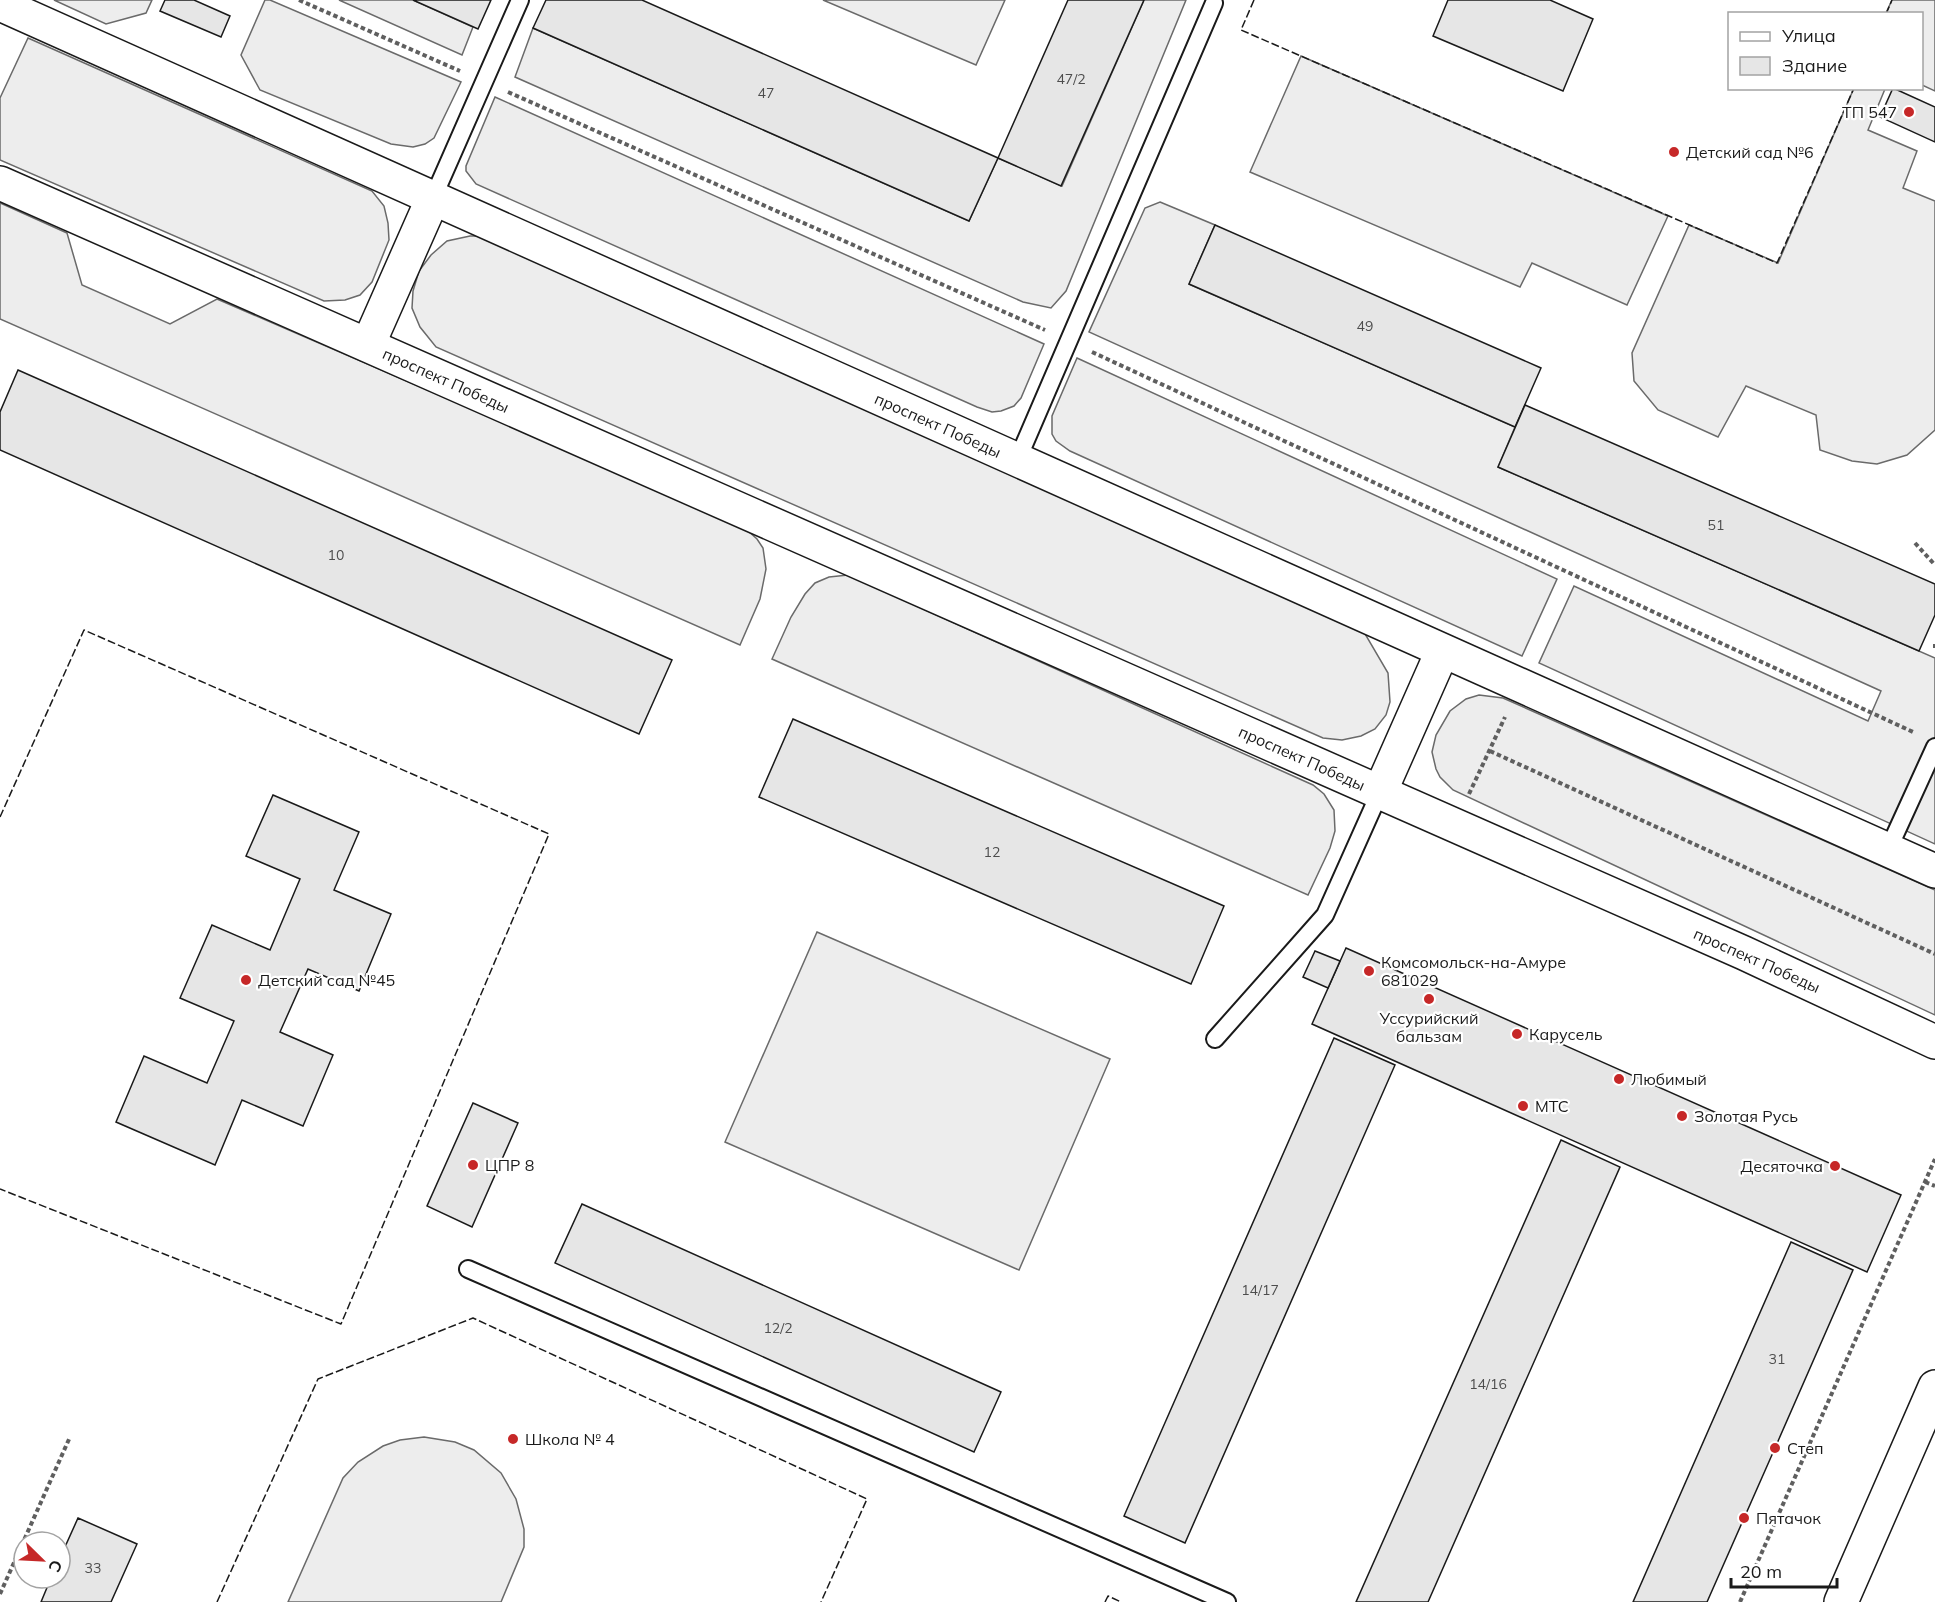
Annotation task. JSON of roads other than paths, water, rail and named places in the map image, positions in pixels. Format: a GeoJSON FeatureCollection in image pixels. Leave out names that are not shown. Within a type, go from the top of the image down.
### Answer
{"type":"FeatureCollection","features":[{"type":"Feature","properties":{"kind":"main road","name":"проспект Победы"},"geometry":{"type":"LineString","coordinates":[[0,4],[1935,871]]}},
{"type":"Feature","properties":{"kind":"main road","name":"проспект Победы"},"geometry":{"type":"LineString","coordinates":[[0,183],[1744,953],[1935,1041]]}},
{"type":"Feature","properties":{"kind":"main road","name":"проспект Победы"},"geometry":{"type":"LineString","coordinates":[[368,345],[433,198]]}},
{"type":"Feature","properties":{"kind":"main road","name":"проспект Победы"},"geometry":{"type":"LineString","coordinates":[[1380,792],[1442,652]]}},
{"type":"Feature","properties":{"kind":"main road"},"geometry":{"type":"LineString","coordinates":[[1841,1602],[1935,1387]]}},
{"type":"Feature","properties":{"kind":"lane"},"geometry":{"type":"LineString","coordinates":[[433,198],[520,0]]}},
{"type":"Feature","properties":{"kind":"lane"},"geometry":{"type":"LineString","coordinates":[[1017,461],[1214,3]]}},
{"type":"Feature","properties":{"kind":"lane"},"geometry":{"type":"LineString","coordinates":[[1888,850],[1935,747]]}},
{"type":"Feature","properties":{"kind":"lane"},"geometry":{"type":"LineString","coordinates":[[1215,1039],[1325,915],[1380,792]]}},
{"type":"Feature","properties":{"kind":"lane"},"geometry":{"type":"LineString","coordinates":[[468,1269],[1227,1602]]}},
{"type":"Feature","properties":{"kind":"place","name":"ТП 547"},"geometry":{"type":"Point","coordinates":[1909,112]}},
{"type":"Feature","properties":{"kind":"place","name":"Детский сад №6"},"geometry":{"type":"Point","coordinates":[1674,152]}},
{"type":"Feature","properties":{"kind":"place","name":"Комсомольск-на-Амуре 681029"},"geometry":{"type":"Point","coordinates":[1369,971]}},
{"type":"Feature","properties":{"kind":"place","name":"Детский сад №45"},"geometry":{"type":"Point","coordinates":[246,980]}},
{"type":"Feature","properties":{"kind":"place","name":"Уссурийский бальзам"},"geometry":{"type":"Point","coordinates":[1429,999]}},
{"type":"Feature","properties":{"kind":"place","name":"Карусель"},"geometry":{"type":"Point","coordinates":[1517,1034]}},
{"type":"Feature","properties":{"kind":"place","name":"Любимый"},"geometry":{"type":"Point","coordinates":[1619,1079]}},
{"type":"Feature","properties":{"kind":"place","name":"МТС"},"geometry":{"type":"Point","coordinates":[1523,1106]}},
{"type":"Feature","properties":{"kind":"place","name":"Золотая Русь"},"geometry":{"type":"Point","coordinates":[1682,1116]}},
{"type":"Feature","properties":{"kind":"place","name":"ЦПР 8"},"geometry":{"type":"Point","coordinates":[473,1165]}},
{"type":"Feature","properties":{"kind":"place","name":"Десяточка"},"geometry":{"type":"Point","coordinates":[1835,1166]}},
{"type":"Feature","properties":{"kind":"place","name":"Школа № 4"},"geometry":{"type":"Point","coordinates":[513,1439]}},
{"type":"Feature","properties":{"kind":"place","name":"Степ"},"geometry":{"type":"Point","coordinates":[1775,1448]}},
{"type":"Feature","properties":{"kind":"place","name":"Пятачок"},"geometry":{"type":"Point","coordinates":[1744,1518]}}]}
